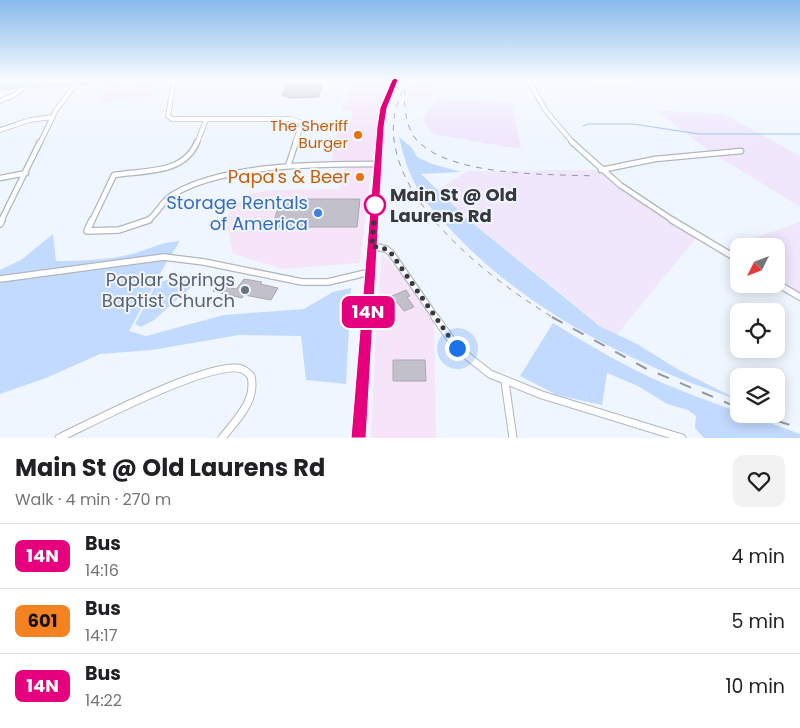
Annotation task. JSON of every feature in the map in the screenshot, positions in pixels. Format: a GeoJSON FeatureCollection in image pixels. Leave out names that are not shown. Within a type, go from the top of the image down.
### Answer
{"type":"FeatureCollection","features":[{"type":"Feature","properties":{"kind":"main road"},"geometry":{"type":"LineString","coordinates":[[359,438],[378,164],[384,108],[387,100]]}},
{"type":"Feature","properties":{"kind":"street"},"geometry":{"type":"LineString","coordinates":[[0,224],[53,117],[65,100]]}},
{"type":"Feature","properties":{"kind":"street"},"geometry":{"type":"LineString","coordinates":[[171,100],[169,118],[300,120],[302,123],[288,166]]}},
{"type":"Feature","properties":{"kind":"street"},"geometry":{"type":"LineString","coordinates":[[541,100],[555,124],[601,170],[636,197],[730,254]]}},
{"type":"Feature","properties":{"kind":"street"},"geometry":{"type":"LineString","coordinates":[[0,130],[30,120],[53,117]]}},
{"type":"Feature","properties":{"kind":"street"},"geometry":{"type":"LineString","coordinates":[[206,120],[193,150],[184,159],[157,170],[114,175],[87,231],[140,225],[149,219],[165,199],[181,190],[257,169],[288,166],[378,164]]}},
{"type":"Feature","properties":{"kind":"street"},"geometry":{"type":"LineString","coordinates":[[601,170],[655,159],[742,151]]}},
{"type":"Feature","properties":{"kind":"street"},"geometry":{"type":"LineString","coordinates":[[0,178],[26,173]]}},
{"type":"Feature","properties":{"kind":"street"},"geometry":{"type":"LineString","coordinates":[[372,246],[386,249],[391,253],[451,339],[467,358],[506,382],[664,435],[682,438]]}},
{"type":"Feature","properties":{"kind":"street"},"geometry":{"type":"LineString","coordinates":[[0,279],[164,257],[197,260],[309,283],[333,282],[370,272]]}},
{"type":"Feature","properties":{"kind":"street"},"geometry":{"type":"LineString","coordinates":[[785,289],[800,298]]}},
{"type":"Feature","properties":{"kind":"street"},"geometry":{"type":"LineString","coordinates":[[59,438],[152,393],[221,370],[242,369],[251,376],[253,389],[246,404],[222,438]]}},
{"type":"Feature","properties":{"kind":"street"},"geometry":{"type":"LineString","coordinates":[[506,382],[513,438]]}},
{"type":"Feature","properties":{"kind":"shaded area"},"geometry":{"type":"Polygon","coordinates":[[[100,100],[116,100],[99,103],[100,100]]]}},
{"type":"Feature","properties":{"kind":"shaded area"},"geometry":{"type":"Polygon","coordinates":[[[345,100],[383,100],[376,131],[360,263],[284,269],[233,254],[225,217],[246,195],[269,190],[340,189],[346,164],[331,163],[339,122],[350,122],[353,112],[341,110],[345,100]]]}},
{"type":"Feature","properties":{"kind":"shaded area"},"geometry":{"type":"Polygon","coordinates":[[[435,100],[512,102],[521,149],[433,134],[422,120],[435,100]]]}},
{"type":"Feature","properties":{"kind":"shaded area"},"geometry":{"type":"Polygon","coordinates":[[[656,110],[724,114],[800,156],[800,207],[709,151],[656,110]]]}},
{"type":"Feature","properties":{"kind":"shaded area"},"geometry":{"type":"Polygon","coordinates":[[[399,137],[412,148],[417,157],[432,164],[461,172],[421,174],[465,217],[601,327],[637,344],[679,370],[730,397],[660,370],[621,352],[547,310],[512,285],[480,258],[433,211],[415,185],[404,158],[399,137]]]}},
{"type":"Feature","properties":{"kind":"shaded area"},"geometry":{"type":"Polygon","coordinates":[[[596,170],[697,237],[615,337],[435,192],[467,171],[596,170]]]}},
{"type":"Feature","properties":{"kind":"shaded area"},"geometry":{"type":"Polygon","coordinates":[[[800,222],[800,294],[785,285],[785,238],[755,238],[800,222]]]}},
{"type":"Feature","properties":{"kind":"shaded area"},"geometry":{"type":"Polygon","coordinates":[[[53,234],[56,261],[113,258],[180,241],[129,331],[146,336],[224,315],[304,309],[333,292],[351,288],[346,384],[306,380],[301,336],[239,335],[152,350],[100,354],[46,378],[0,394],[0,270],[21,260],[53,234]]]}},
{"type":"Feature","properties":{"kind":"shaded area"},"geometry":{"type":"Polygon","coordinates":[[[730,247],[730,253],[724,249],[730,247]]]}},
{"type":"Feature","properties":{"kind":"shaded area"},"geometry":{"type":"Polygon","coordinates":[[[382,254],[400,273],[434,322],[436,438],[371,438],[376,322],[382,254]]]}},
{"type":"Feature","properties":{"kind":"shaded area"},"geometry":{"type":"Polygon","coordinates":[[[173,278],[196,283],[154,320],[141,327],[135,324],[157,283],[173,278]]]}},
{"type":"Feature","properties":{"kind":"shaded area"},"geometry":{"type":"Polygon","coordinates":[[[553,323],[650,377],[730,408],[730,423],[770,423],[800,434],[800,438],[704,438],[695,428],[696,416],[688,410],[667,404],[638,386],[607,373],[602,405],[557,395],[520,376],[553,323]]]}},
{"type":"Feature","properties":{"kind":"building","name":"Storage Rentals of America"},"geometry":{"type":"Polygon","coordinates":[[[281,199],[360,199],[357,227],[272,227],[281,199]]]}},
{"type":"Feature","properties":{"kind":"building","name":"Poplar Springs Baptist Church"},"geometry":{"type":"Polygon","coordinates":[[[244,279],[262,282],[260,284],[278,288],[271,300],[244,295],[242,298],[213,291],[219,285],[236,289],[244,279]]]}},
{"type":"Feature","properties":{"kind":"building"},"geometry":{"type":"Polygon","coordinates":[[[406,290],[410,296],[407,297],[414,307],[404,311],[392,296],[406,290]]]}},
{"type":"Feature","properties":{"kind":"building"},"geometry":{"type":"Polygon","coordinates":[[[393,360],[425,360],[426,381],[393,381],[393,360]]]}},
{"type":"Feature","properties":{"kind":"waterway"},"geometry":{"type":"LineString","coordinates":[[583,126],[588,124],[633,124],[699,134],[800,134]]}},
{"type":"Feature","properties":{"kind":"railway"},"geometry":{"type":"LineString","coordinates":[[401,100],[395,115],[396,150],[409,185],[432,218],[461,249],[525,300],[554,318]]}},
{"type":"Feature","properties":{"kind":"railway"},"geometry":{"type":"LineString","coordinates":[[404,100],[409,128],[415,138],[430,151],[450,160],[474,167],[500,171],[596,176]]}},
{"type":"Feature","properties":{"kind":"railway"},"geometry":{"type":"LineString","coordinates":[[552,317],[645,368],[730,404]]}},
{"type":"Feature","properties":{"kind":"railway"},"geometry":{"type":"LineString","coordinates":[[784,423],[800,428]]}},
{"type":"Feature","properties":{"kind":"bus line","name":"14N"},"geometry":{"type":"LineString","coordinates":[[359,438],[380,127],[387,100]]}},
{"type":"Feature","properties":{"kind":"place","name":"The Sheriff Burger"},"geometry":{"type":"Point","coordinates":[358,135]}},
{"type":"Feature","properties":{"kind":"place","name":"Papa's & Beer"},"geometry":{"type":"Point","coordinates":[360,177]}},
{"type":"Feature","properties":{"kind":"place","name":"Main St @ Old Laurens Rd"},"geometry":{"type":"Point","coordinates":[375,205]}},
{"type":"Feature","properties":{"kind":"place","name":"Storage Rentals of America"},"geometry":{"type":"Point","coordinates":[318,213]}},
{"type":"Feature","properties":{"kind":"place","name":"Poplar Springs Baptist Church"},"geometry":{"type":"Point","coordinates":[245,290]}},
{"type":"Feature","properties":{"kind":"route"},"geometry":{"type":"LineString","coordinates":[[375,205],[372,246],[386,249],[391,253],[405,270],[457,348]]}}]}
